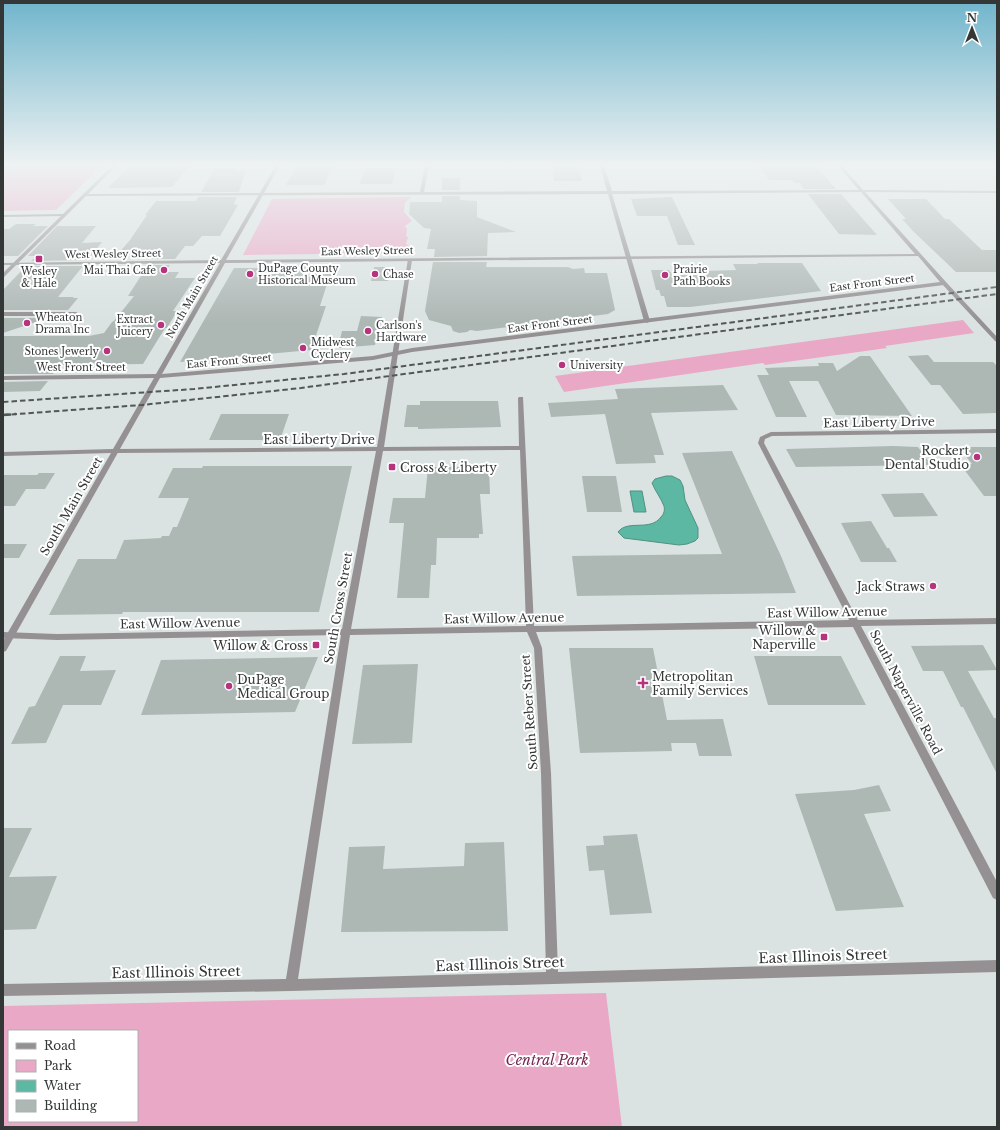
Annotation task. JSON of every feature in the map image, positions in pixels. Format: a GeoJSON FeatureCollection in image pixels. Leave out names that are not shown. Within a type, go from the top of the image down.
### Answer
{"type":"FeatureCollection","features":[{"type":"Feature","properties":{"kind":"street"},"geometry":{"type":"LineString","coordinates":[[3,276],[61,218]]}},
{"type":"Feature","properties":{"kind":"street","name":"North Main Street"},"geometry":{"type":"LineString","coordinates":[[158,376],[248,218]]}},
{"type":"Feature","properties":{"kind":"street"},"geometry":{"type":"LineString","coordinates":[[618,218],[647,321]]}},
{"type":"Feature","properties":{"kind":"street"},"geometry":{"type":"LineString","coordinates":[[886,218],[996,338]]}},
{"type":"Feature","properties":{"kind":"street","name":"East Wesley Street"},"geometry":{"type":"LineString","coordinates":[[223,262],[919,255]]}},
{"type":"Feature","properties":{"kind":"street","name":"South Cross Street"},"geometry":{"type":"LineString","coordinates":[[291,985],[346,632],[380,450],[410,260]]}},
{"type":"Feature","properties":{"kind":"street","name":"West Wesley Street"},"geometry":{"type":"LineString","coordinates":[[3,264],[223,262]]}},
{"type":"Feature","properties":{"kind":"street","name":"East Front Street"},"geometry":{"type":"LineString","coordinates":[[158,376],[373,358],[412,350],[944,282]]}},
{"type":"Feature","properties":{"kind":"street"},"geometry":{"type":"LineString","coordinates":[[3,314],[76,314]]}},
{"type":"Feature","properties":{"kind":"street","name":"West Front Street"},"geometry":{"type":"LineString","coordinates":[[3,378],[158,376]]}},
{"type":"Feature","properties":{"kind":"street","name":"South Main Street"},"geometry":{"type":"LineString","coordinates":[[3,649],[7,635],[116,451],[158,376]]}},
{"type":"Feature","properties":{"kind":"street","name":"South Reber Street"},"geometry":{"type":"LineString","coordinates":[[522,398],[530,629],[538,648],[546,773],[552,978]]}},
{"type":"Feature","properties":{"kind":"street","name":"East Liberty Drive"},"geometry":{"type":"LineString","coordinates":[[762,438],[771,434],[997,431]]}},
{"type":"Feature","properties":{"kind":"street","name":"South Naperville Road"},"geometry":{"type":"LineString","coordinates":[[762,438],[761,443],[997,894]]}},
{"type":"Feature","properties":{"kind":"street","name":"East Liberty Drive"},"geometry":{"type":"LineString","coordinates":[[3,454],[116,451],[523,448]]}},
{"type":"Feature","properties":{"kind":"street","name":"East Willow Avenue"},"geometry":{"type":"LineString","coordinates":[[7,635],[42,637],[997,621]]}},
{"type":"Feature","properties":{"kind":"street","name":"East Illinois Street"},"geometry":{"type":"LineString","coordinates":[[3,990],[291,985],[997,966]]}},
{"type":"Feature","properties":{"kind":"green space"},"geometry":{"type":"Polygon","coordinates":[[[262,218],[409,218],[412,221],[405,226],[407,229],[406,236],[408,237],[406,244],[409,246],[408,253],[243,255],[262,218]]]}},
{"type":"Feature","properties":{"kind":"green space"},"geometry":{"type":"Polygon","coordinates":[[[963,320],[974,333],[885,346],[887,348],[765,365],[763,363],[564,392],[555,376],[963,320]]]}},
{"type":"Feature","properties":{"kind":"green space","name":"Central Park"},"geometry":{"type":"Polygon","coordinates":[[[606,993],[622,1127],[3,1127],[3,1006],[606,993]]]}},
{"type":"Feature","properties":{"kind":"water"},"geometry":{"type":"Polygon","coordinates":[[[672,476],[680,480],[683,486],[685,500],[698,528],[698,538],[687,544],[679,545],[624,538],[618,532],[622,528],[633,525],[651,524],[662,516],[664,506],[652,483],[655,479],[672,476]]]}},
{"type":"Feature","properties":{"kind":"water"},"geometry":{"type":"Polygon","coordinates":[[[630,491],[642,491],[646,512],[634,512],[630,491]]]}},
{"type":"Feature","properties":{"kind":"building"},"geometry":{"type":"Polygon","coordinates":[[[145,218],[231,218],[220,236],[202,236],[193,246],[185,246],[175,259],[152,259],[156,254],[118,254],[130,240],[145,218]]]}},
{"type":"Feature","properties":{"kind":"building"},"geometry":{"type":"Polygon","coordinates":[[[413,218],[479,218],[516,232],[488,233],[487,256],[434,257],[435,249],[427,249],[431,229],[424,228],[413,218]]]}},
{"type":"Feature","properties":{"kind":"building"},"geometry":{"type":"Polygon","coordinates":[[[668,218],[682,218],[695,245],[678,245],[668,218]]]}},
{"type":"Feature","properties":{"kind":"building"},"geometry":{"type":"Polygon","coordinates":[[[826,218],[862,218],[877,235],[839,234],[826,218]]]}},
{"type":"Feature","properties":{"kind":"building"},"geometry":{"type":"Polygon","coordinates":[[[905,218],[949,219],[982,250],[997,250],[997,272],[956,272],[902,219],[906,219],[905,218]]]}},
{"type":"Feature","properties":{"kind":"building"},"geometry":{"type":"Polygon","coordinates":[[[16,224],[36,224],[33,226],[48,226],[18,256],[3,256],[3,229],[9,229],[16,224]]]}},
{"type":"Feature","properties":{"kind":"building"},"geometry":{"type":"Polygon","coordinates":[[[57,226],[96,226],[82,243],[102,242],[88,260],[31,261],[37,256],[28,256],[57,226]]]}},
{"type":"Feature","properties":{"kind":"building"},"geometry":{"type":"Polygon","coordinates":[[[433,262],[487,262],[486,267],[584,268],[585,273],[607,273],[615,310],[608,314],[477,331],[470,330],[459,333],[453,331],[451,326],[429,320],[425,311],[433,262]]]}},
{"type":"Feature","properties":{"kind":"building"},"geometry":{"type":"Polygon","coordinates":[[[757,263],[802,263],[821,291],[690,307],[667,307],[664,296],[661,296],[659,290],[656,290],[651,270],[669,270],[670,272],[736,270],[733,264],[758,264],[757,263]]]}},
{"type":"Feature","properties":{"kind":"building"},"geometry":{"type":"Polygon","coordinates":[[[148,265],[170,265],[165,272],[179,272],[175,278],[195,278],[173,311],[177,311],[167,328],[165,328],[143,364],[60,365],[53,374],[3,374],[3,336],[89,336],[104,333],[134,296],[128,296],[148,265]]]}},
{"type":"Feature","properties":{"kind":"building"},"geometry":{"type":"Polygon","coordinates":[[[26,266],[83,266],[58,297],[78,298],[68,310],[3,310],[3,290],[26,266]]]}},
{"type":"Feature","properties":{"kind":"building"},"geometry":{"type":"Polygon","coordinates":[[[282,266],[339,267],[334,281],[328,281],[320,306],[326,306],[311,350],[180,362],[234,268],[281,268],[282,266]]]}},
{"type":"Feature","properties":{"kind":"building"},"geometry":{"type":"Polygon","coordinates":[[[374,267],[391,267],[388,281],[371,281],[374,267]]]}},
{"type":"Feature","properties":{"kind":"building","name":"Carlson's Hardware"},"geometry":{"type":"Polygon","coordinates":[[[361,316],[382,317],[375,345],[338,348],[342,331],[357,331],[361,316]]]}},
{"type":"Feature","properties":{"kind":"building"},"geometry":{"type":"Polygon","coordinates":[[[3,318],[48,318],[3,333],[3,318]]]}},
{"type":"Feature","properties":{"kind":"building"},"geometry":{"type":"Polygon","coordinates":[[[928,355],[934,362],[993,362],[997,366],[997,413],[963,414],[940,385],[931,385],[908,356],[928,355]]]}},
{"type":"Feature","properties":{"kind":"building"},"geometry":{"type":"Polygon","coordinates":[[[860,356],[870,356],[912,416],[836,415],[818,381],[789,381],[807,417],[776,417],[757,375],[769,375],[765,368],[819,366],[818,363],[833,363],[837,371],[860,356]]]}},
{"type":"Feature","properties":{"kind":"building"},"geometry":{"type":"Polygon","coordinates":[[[48,381],[40,391],[3,392],[3,382],[48,381]]]}},
{"type":"Feature","properties":{"kind":"building"},"geometry":{"type":"Polygon","coordinates":[[[723,385],[738,410],[651,413],[664,455],[654,455],[656,463],[616,464],[605,414],[551,417],[548,403],[618,399],[615,389],[723,385]]]}},
{"type":"Feature","properties":{"kind":"building"},"geometry":{"type":"Polygon","coordinates":[[[420,401],[498,401],[501,427],[418,429],[418,427],[404,427],[407,405],[420,405],[420,401]]]}},
{"type":"Feature","properties":{"kind":"building"},"geometry":{"type":"Polygon","coordinates":[[[221,414],[289,414],[280,440],[209,440],[221,414]]]}},
{"type":"Feature","properties":{"kind":"building"},"geometry":{"type":"Polygon","coordinates":[[[893,446],[918,447],[931,465],[796,467],[786,449],[893,446]]]}},
{"type":"Feature","properties":{"kind":"building"},"geometry":{"type":"Polygon","coordinates":[[[962,447],[997,447],[997,496],[984,496],[960,464],[972,464],[961,450],[964,450],[962,447]]]}},
{"type":"Feature","properties":{"kind":"building"},"geometry":{"type":"Polygon","coordinates":[[[732,451],[781,556],[796,593],[577,596],[572,556],[722,554],[682,453],[732,451]]]}},
{"type":"Feature","properties":{"kind":"building"},"geometry":{"type":"Polygon","coordinates":[[[203,466],[352,466],[319,612],[123,612],[122,614],[49,615],[78,559],[116,559],[124,540],[161,538],[162,536],[169,536],[173,527],[177,527],[189,498],[158,498],[173,468],[202,468],[203,466]]]}},
{"type":"Feature","properties":{"kind":"building"},"geometry":{"type":"Polygon","coordinates":[[[428,467],[489,467],[490,494],[480,494],[483,534],[479,534],[479,538],[437,538],[436,565],[431,565],[429,598],[397,598],[404,523],[389,523],[393,498],[425,498],[428,467]]]}},
{"type":"Feature","properties":{"kind":"building"},"geometry":{"type":"Polygon","coordinates":[[[39,473],[55,473],[45,489],[26,489],[15,506],[3,506],[3,475],[37,475],[39,473]]]}},
{"type":"Feature","properties":{"kind":"building"},"geometry":{"type":"Polygon","coordinates":[[[582,476],[616,476],[622,512],[587,512],[582,476]]]}},
{"type":"Feature","properties":{"kind":"building"},"geometry":{"type":"Polygon","coordinates":[[[923,493],[938,516],[894,517],[881,494],[923,493]]]}},
{"type":"Feature","properties":{"kind":"building"},"geometry":{"type":"Polygon","coordinates":[[[871,521],[897,562],[861,562],[841,523],[871,521]]]}},
{"type":"Feature","properties":{"kind":"building"},"geometry":{"type":"Polygon","coordinates":[[[3,544],[27,544],[19,558],[3,558],[3,544]]]}},
{"type":"Feature","properties":{"kind":"building"},"geometry":{"type":"Polygon","coordinates":[[[983,645],[997,670],[968,671],[994,718],[997,718],[997,774],[943,671],[923,671],[911,646],[983,645]]]}},
{"type":"Feature","properties":{"kind":"building"},"geometry":{"type":"Polygon","coordinates":[[[569,648],[653,648],[667,720],[723,719],[732,756],[699,756],[696,743],[671,743],[672,751],[580,753],[569,648]]]}},
{"type":"Feature","properties":{"kind":"building"},"geometry":{"type":"Polygon","coordinates":[[[60,656],[86,656],[80,671],[116,670],[101,705],[63,705],[46,743],[11,744],[29,707],[35,706],[60,656]]]}},
{"type":"Feature","properties":{"kind":"building"},"geometry":{"type":"Polygon","coordinates":[[[754,656],[841,656],[866,705],[768,705],[754,656]]]}},
{"type":"Feature","properties":{"kind":"building","name":"DuPage Medical Group"},"geometry":{"type":"Polygon","coordinates":[[[318,657],[295,712],[141,715],[161,660],[318,657]]]}},
{"type":"Feature","properties":{"kind":"building"},"geometry":{"type":"Polygon","coordinates":[[[418,664],[412,743],[352,744],[363,665],[418,664]]]}},
{"type":"Feature","properties":{"kind":"building"},"geometry":{"type":"Polygon","coordinates":[[[879,785],[891,811],[864,814],[904,907],[836,911],[795,794],[854,790],[879,785]]]}},
{"type":"Feature","properties":{"kind":"building"},"geometry":{"type":"Polygon","coordinates":[[[3,828],[32,828],[9,877],[57,876],[36,929],[3,930],[3,828]]]}},
{"type":"Feature","properties":{"kind":"building"},"geometry":{"type":"Polygon","coordinates":[[[637,834],[652,913],[610,915],[604,870],[589,871],[586,846],[604,845],[603,836],[637,834]]]}},
{"type":"Feature","properties":{"kind":"building"},"geometry":{"type":"Polygon","coordinates":[[[504,842],[508,931],[341,932],[349,847],[385,846],[383,869],[464,866],[465,843],[504,842]]]}},
{"type":"Feature","properties":{"kind":"railway"},"geometry":{"type":"LineString","coordinates":[[3,402],[194,389],[344,374],[997,287]]}},
{"type":"Feature","properties":{"kind":"railway"},"geometry":{"type":"LineString","coordinates":[[16,414],[3,415],[142,405],[301,388],[997,294]]}},
{"type":"Feature","properties":{"kind":"place","name":"Wesley & Hale"},"geometry":{"type":"Point","coordinates":[39,259]}},
{"type":"Feature","properties":{"kind":"place","name":"Mai Thai Cafe"},"geometry":{"type":"Point","coordinates":[164,270]}},
{"type":"Feature","properties":{"kind":"place","name":"DuPage County Historical Museum"},"geometry":{"type":"Point","coordinates":[250,274]}},
{"type":"Feature","properties":{"kind":"place","name":"Chase"},"geometry":{"type":"Point","coordinates":[375,274]}},
{"type":"Feature","properties":{"kind":"place","name":"Prairie Path Books"},"geometry":{"type":"Point","coordinates":[665,275]}},
{"type":"Feature","properties":{"kind":"place","name":"Wheaton Drama Inc"},"geometry":{"type":"Point","coordinates":[27,323]}},
{"type":"Feature","properties":{"kind":"place","name":"Extract Juicery"},"geometry":{"type":"Point","coordinates":[161,325]}},
{"type":"Feature","properties":{"kind":"place","name":"Carlson's Hardware"},"geometry":{"type":"Point","coordinates":[368,331]}},
{"type":"Feature","properties":{"kind":"place","name":"Midwest Cyclery"},"geometry":{"type":"Point","coordinates":[303,348]}},
{"type":"Feature","properties":{"kind":"place","name":"Stones Jewerly"},"geometry":{"type":"Point","coordinates":[107,351]}},
{"type":"Feature","properties":{"kind":"place","name":"University"},"geometry":{"type":"Point","coordinates":[562,365]}},
{"type":"Feature","properties":{"kind":"place","name":"Rockert Dental Studio"},"geometry":{"type":"Point","coordinates":[977,457]}},
{"type":"Feature","properties":{"kind":"place","name":"Cross & Liberty"},"geometry":{"type":"Point","coordinates":[392,467]}},
{"type":"Feature","properties":{"kind":"place","name":"Jack Straws"},"geometry":{"type":"Point","coordinates":[933,586]}},
{"type":"Feature","properties":{"kind":"place","name":"Willow & Naperville"},"geometry":{"type":"Point","coordinates":[824,637]}},
{"type":"Feature","properties":{"kind":"place","name":"Willow & Cross"},"geometry":{"type":"Point","coordinates":[316,645]}},
{"type":"Feature","properties":{"kind":"place","name":"Metropolitan Family Services"},"geometry":{"type":"Point","coordinates":[643,683]}},
{"type":"Feature","properties":{"kind":"place","name":"DuPage Medical Group"},"geometry":{"type":"Point","coordinates":[229,686]}}]}
